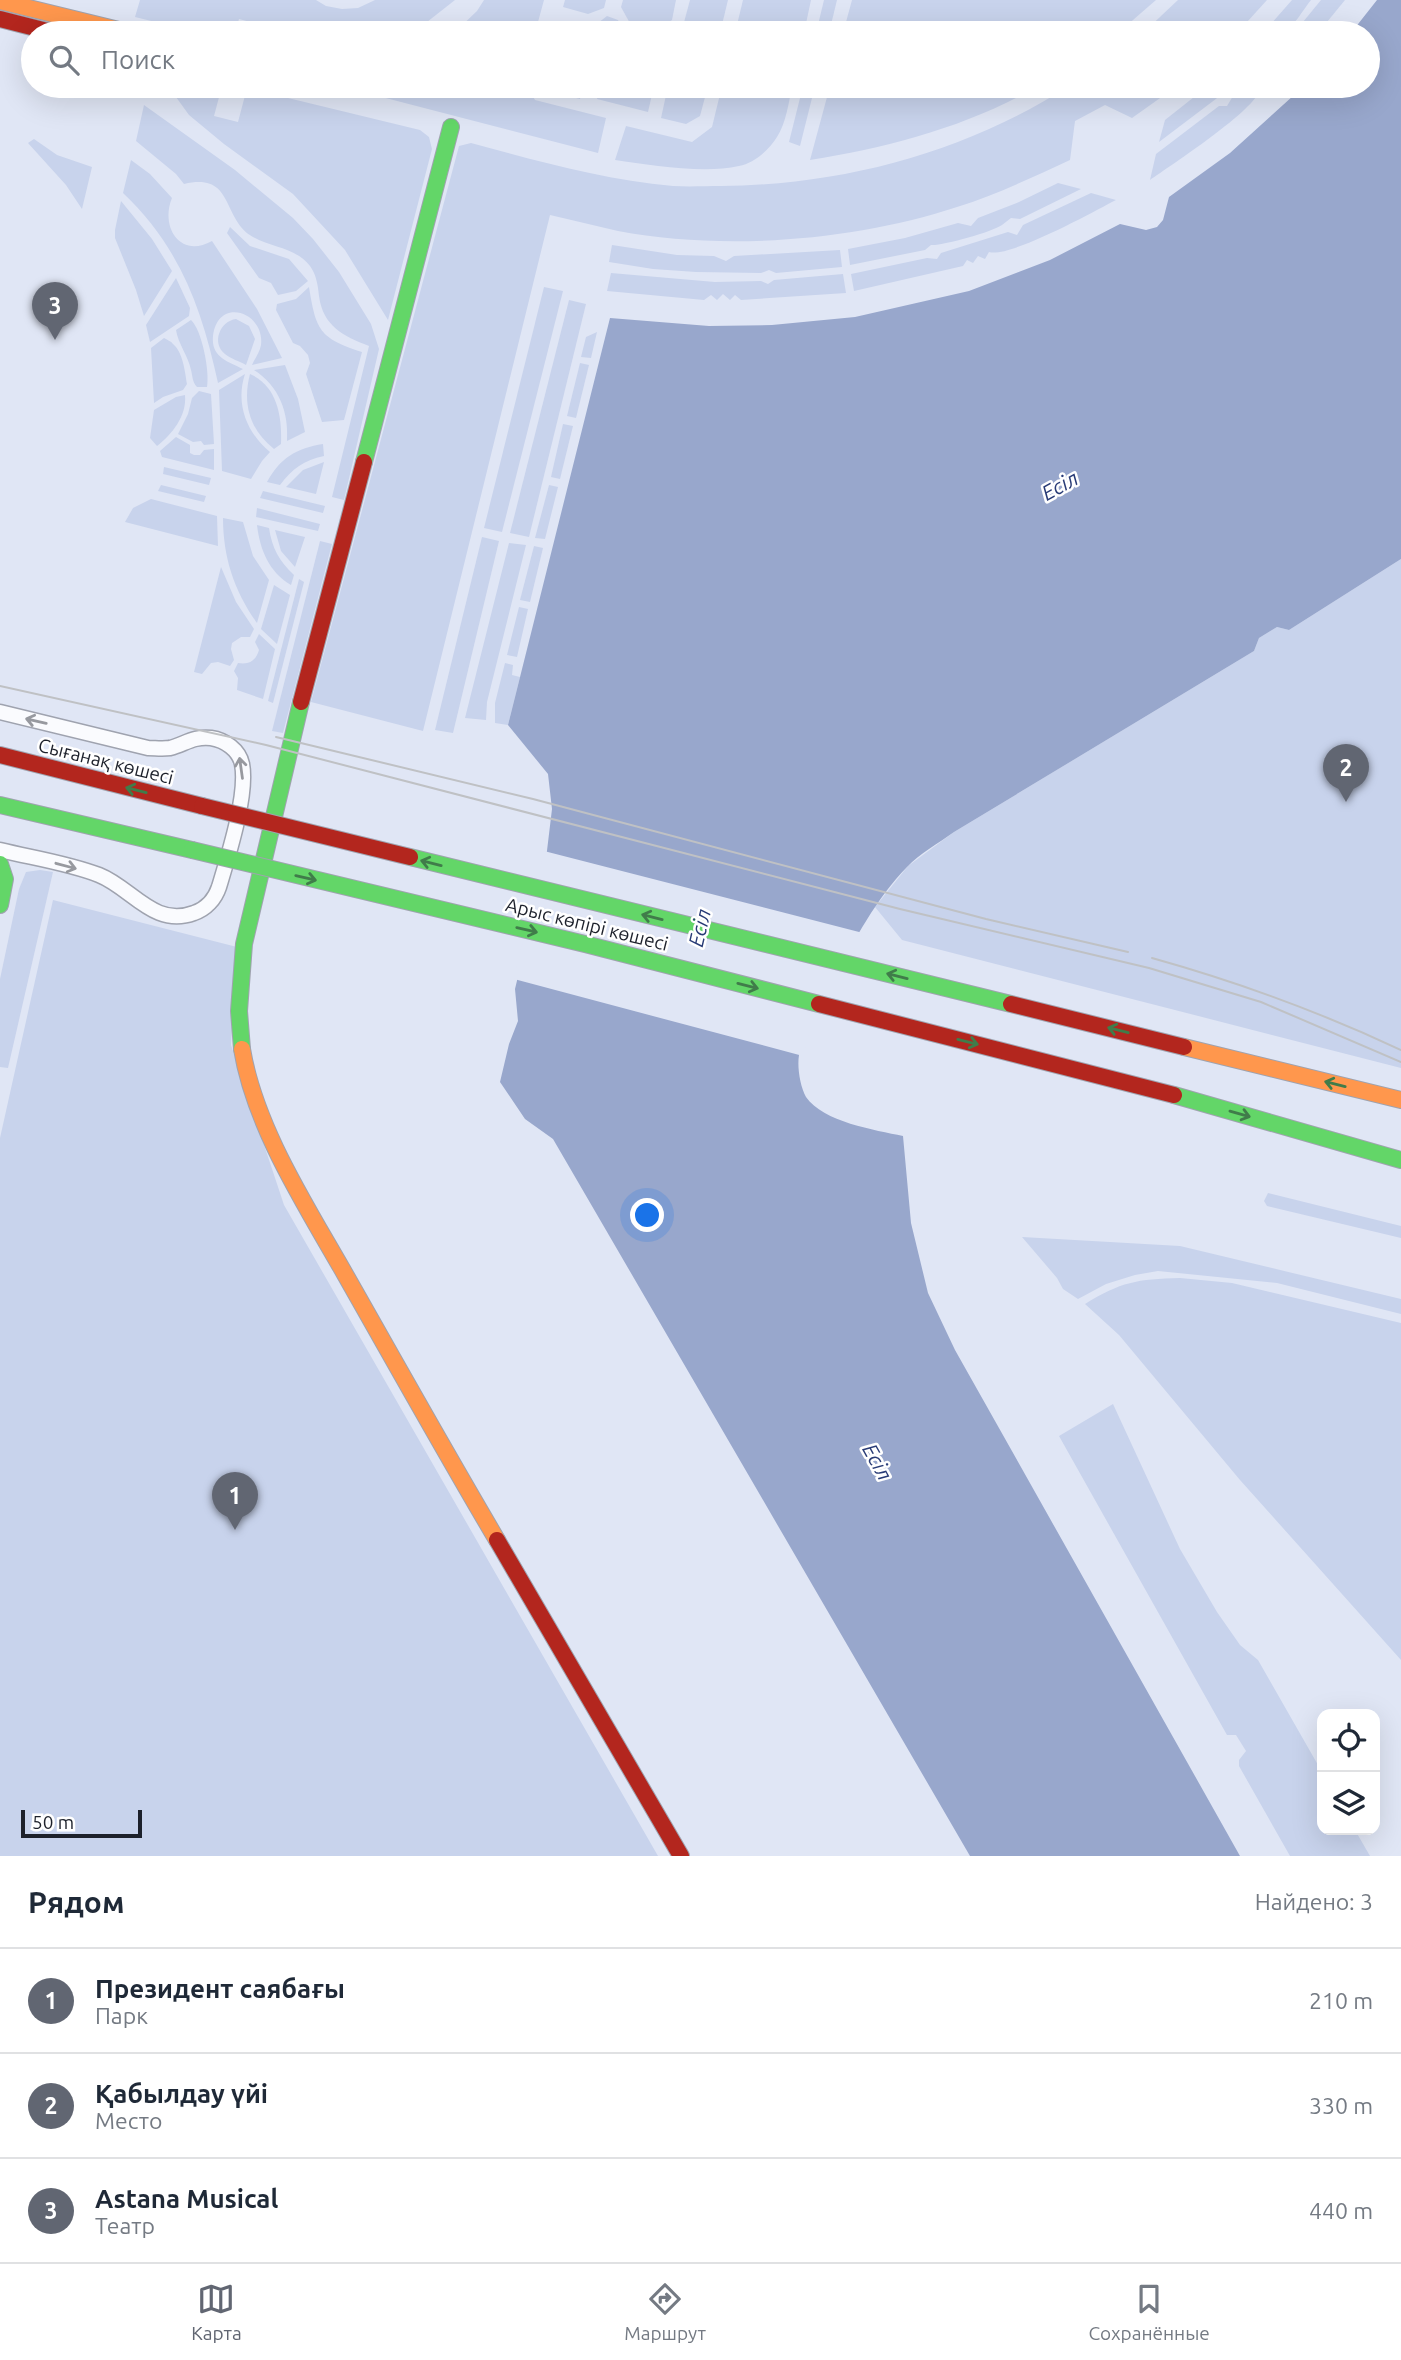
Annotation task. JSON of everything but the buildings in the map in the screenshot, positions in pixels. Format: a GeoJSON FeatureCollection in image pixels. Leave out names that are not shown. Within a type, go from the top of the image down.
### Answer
{"type":"FeatureCollection","features":[{"type":"Feature","properties":{"kind":"main road"},"geometry":{"type":"LineString","coordinates":[[0,1],[82,21]]}},
{"type":"Feature","properties":{"kind":"main road"},"geometry":{"type":"LineString","coordinates":[[0,19],[21,24]]}},
{"type":"Feature","properties":{"kind":"main road"},"geometry":{"type":"LineString","coordinates":[[451,127],[284,764],[250,914],[242,966],[240,1034],[247,1068],[260,1106],[300,1194],[468,1491],[681,1856]]}},
{"type":"Feature","properties":{"kind":"main road","name":"Сығанақ көшесі"},"geometry":{"type":"LineString","coordinates":[[0,755],[202,806]]}},
{"type":"Feature","properties":{"kind":"main road","name":"Арыс көпірі көшесі"},"geometry":{"type":"LineString","coordinates":[[0,804],[585,944],[1174,1095],[1401,1160]]}},
{"type":"Feature","properties":{"kind":"main road","name":"Арыс көпірі көшесі"},"geometry":{"type":"LineString","coordinates":[[202,806],[1401,1100]]}},
{"type":"Feature","properties":{"kind":"main road"},"geometry":{"type":"LineString","coordinates":[[0,864],[5,881],[0,905]]}},
{"type":"Feature","properties":{"kind":"street"},"geometry":{"type":"LineString","coordinates":[[0,712],[148,748],[173,747],[197,737],[218,739],[238,753],[243,776],[241,798],[216,896],[197,912],[184,916],[159,914],[111,880],[95,874],[0,850]]}},
{"type":"Feature","properties":{"kind":"shaded area"},"geometry":{"type":"Polygon","coordinates":[[[140,0],[316,0],[326,6],[342,9],[358,8],[375,0],[455,0],[428,21],[151,21],[135,17],[140,0]]]}},
{"type":"Feature","properties":{"kind":"shaded area"},"geometry":{"type":"Polygon","coordinates":[[[484,0],[544,0],[538,21],[467,21],[484,0]]]}},
{"type":"Feature","properties":{"kind":"shaded area"},"geometry":{"type":"Polygon","coordinates":[[[565,0],[606,0],[604,8],[588,14],[563,7],[565,0]]]}},
{"type":"Feature","properties":{"kind":"shaded area"},"geometry":{"type":"Polygon","coordinates":[[[623,0],[676,0],[670,21],[629,21],[621,7],[623,0]]]}},
{"type":"Feature","properties":{"kind":"shaded area"},"geometry":{"type":"Polygon","coordinates":[[[690,0],[728,0],[723,21],[684,21],[690,0]]]}},
{"type":"Feature","properties":{"kind":"shaded area"},"geometry":{"type":"Polygon","coordinates":[[[743,0],[811,0],[807,21],[738,21],[743,0]]]}},
{"type":"Feature","properties":{"kind":"shaded area"},"geometry":{"type":"Polygon","coordinates":[[[824,0],[837,0],[832,21],[819,21],[824,0]]]}},
{"type":"Feature","properties":{"kind":"shaded area"},"geometry":{"type":"Polygon","coordinates":[[[852,0],[1156,0],[1132,21],[846,21],[852,0]]]}},
{"type":"Feature","properties":{"kind":"shaded area"},"geometry":{"type":"Polygon","coordinates":[[[1178,0],[1267,0],[1248,21],[1156,21],[1178,0]]]}},
{"type":"Feature","properties":{"kind":"shaded area"},"geometry":{"type":"Polygon","coordinates":[[[1292,0],[1311,0],[1296,21],[1274,21],[1292,0]]]}},
{"type":"Feature","properties":{"kind":"shaded area"},"geometry":{"type":"Polygon","coordinates":[[[1321,0],[1345,0],[1328,21],[1304,21],[1321,0]]]}},
{"type":"Feature","properties":{"kind":"shaded area"},"geometry":{"type":"Polygon","coordinates":[[[607,16],[619,21],[601,21],[607,16]]]}},
{"type":"Feature","properties":{"kind":"shaded area"},"geometry":{"type":"Polygon","coordinates":[[[177,98],[219,98],[214,116],[238,122],[244,98],[288,98],[420,130],[429,137],[432,149],[388,320],[345,250],[293,194],[189,115],[177,98]]]}},
{"type":"Feature","properties":{"kind":"shaded area"},"geometry":{"type":"Polygon","coordinates":[[[386,98],[534,98],[606,118],[598,153],[386,98]]]}},
{"type":"Feature","properties":{"kind":"shaded area"},"geometry":{"type":"Polygon","coordinates":[[[597,98],[651,98],[648,112],[597,98]]]}},
{"type":"Feature","properties":{"kind":"shaded area"},"geometry":{"type":"Polygon","coordinates":[[[665,98],[705,98],[700,116],[686,124],[661,118],[665,98]]]}},
{"type":"Feature","properties":{"kind":"shaded area"},"geometry":{"type":"Polygon","coordinates":[[[719,98],[790,98],[777,137],[761,155],[745,164],[710,169],[677,168],[615,160],[626,126],[692,142],[712,127],[719,98]]]}},
{"type":"Feature","properties":{"kind":"shaded area"},"geometry":{"type":"Polygon","coordinates":[[[800,98],[812,98],[800,146],[789,142],[800,98]]]}},
{"type":"Feature","properties":{"kind":"shaded area"},"geometry":{"type":"Polygon","coordinates":[[[827,98],[1016,98],[985,113],[928,133],[870,149],[810,160],[827,98]]]}},
{"type":"Feature","properties":{"kind":"shaded area"},"geometry":{"type":"Polygon","coordinates":[[[1049,98],[1160,98],[1132,118],[1105,105],[1075,121],[1070,160],[972,202],[917,219],[875,228],[789,239],[701,240],[618,231],[550,215],[423,731],[311,702],[459,146],[471,143],[571,169],[647,183],[673,186],[767,184],[813,179],[903,160],[946,146],[1049,98]]]}},
{"type":"Feature","properties":{"kind":"shaded area"},"geometry":{"type":"Polygon","coordinates":[[[1193,98],[1217,98],[1159,142],[1165,120],[1193,98]]]}},
{"type":"Feature","properties":{"kind":"shaded area"},"geometry":{"type":"Polygon","coordinates":[[[1232,98],[1255,98],[1229,123],[1150,180],[1156,154],[1219,106],[1227,106],[1232,98]]]}},
{"type":"Feature","properties":{"kind":"shaded area"},"geometry":{"type":"Polygon","coordinates":[[[144,105],[235,170],[293,218],[339,272],[371,324],[379,349],[344,500],[332,497],[369,346],[343,334],[330,322],[321,306],[314,273],[304,260],[290,251],[253,237],[243,229],[220,191],[212,185],[200,182],[184,184],[176,174],[136,141],[144,105]]]}},
{"type":"Feature","properties":{"kind":"shaded area"},"geometry":{"type":"Polygon","coordinates":[[[34,139],[57,155],[92,167],[82,209],[66,185],[28,143],[34,139]]]}},
{"type":"Feature","properties":{"kind":"shaded area"},"geometry":{"type":"Polygon","coordinates":[[[131,160],[150,174],[172,198],[169,209],[171,229],[182,243],[201,246],[212,241],[257,309],[282,358],[252,365],[261,345],[256,324],[240,313],[223,316],[213,336],[215,349],[226,361],[243,369],[218,383],[204,330],[186,280],[160,235],[123,193],[131,160]]]}},
{"type":"Feature","properties":{"kind":"shaded area"},"geometry":{"type":"Polygon","coordinates":[[[1058,183],[1081,189],[1020,219],[1011,218],[997,228],[978,235],[931,245],[925,250],[850,265],[848,249],[905,238],[958,223],[971,226],[978,218],[1058,183]]]}},
{"type":"Feature","properties":{"kind":"shaded area"},"geometry":{"type":"Polygon","coordinates":[[[1091,193],[1116,200],[1032,241],[1000,252],[989,252],[985,259],[978,256],[973,263],[967,260],[963,266],[854,291],[851,274],[927,258],[937,259],[941,253],[1008,232],[1017,235],[1023,225],[1091,193]]]}},
{"type":"Feature","properties":{"kind":"shaded area"},"geometry":{"type":"Polygon","coordinates":[[[121,201],[152,239],[172,271],[144,316],[115,238],[121,201]]]}},
{"type":"Feature","properties":{"kind":"shaded area"},"geometry":{"type":"Polygon","coordinates":[[[230,227],[250,246],[289,259],[308,281],[296,291],[278,295],[271,283],[259,278],[227,233],[230,227]]]}},
{"type":"Feature","properties":{"kind":"shaded area"},"geometry":{"type":"Polygon","coordinates":[[[612,245],[677,255],[714,256],[726,261],[734,256],[840,250],[842,267],[776,273],[769,270],[761,273],[653,269],[609,262],[612,245]]]}},
{"type":"Feature","properties":{"kind":"shaded area"},"geometry":{"type":"Polygon","coordinates":[[[611,273],[715,282],[761,281],[768,284],[774,280],[843,274],[846,293],[741,300],[735,295],[730,300],[723,294],[717,300],[711,295],[704,300],[607,291],[611,273]]]}},
{"type":"Feature","properties":{"kind":"shaded area"},"geometry":{"type":"Polygon","coordinates":[[[176,278],[190,308],[189,316],[150,342],[146,325],[176,278]]]}},
{"type":"Feature","properties":{"kind":"shaded area"},"geometry":{"type":"Polygon","coordinates":[[[309,287],[314,313],[322,330],[337,342],[362,352],[344,420],[322,422],[306,374],[310,363],[308,355],[293,343],[276,310],[277,304],[296,299],[309,287]]]}},
{"type":"Feature","properties":{"kind":"shaded area"},"geometry":{"type":"Polygon","coordinates":[[[544,287],[563,291],[502,532],[484,528],[544,287]]]}},
{"type":"Feature","properties":{"kind":"shaded area"},"geometry":{"type":"Polygon","coordinates":[[[569,300],[586,304],[529,537],[510,533],[569,300]]]}},
{"type":"Feature","properties":{"kind":"shaded area"},"geometry":{"type":"Polygon","coordinates":[[[236,319],[249,326],[255,339],[246,365],[225,354],[219,344],[222,328],[236,319]]]}},
{"type":"Feature","properties":{"kind":"shaded area"},"geometry":{"type":"Polygon","coordinates":[[[191,320],[199,333],[204,352],[207,387],[197,387],[194,383],[190,365],[177,335],[176,330],[191,320]]]}},
{"type":"Feature","properties":{"kind":"shaded area"},"geometry":{"type":"Polygon","coordinates":[[[597,332],[591,358],[581,357],[586,337],[597,332]]]}},
{"type":"Feature","properties":{"kind":"shaded area"},"geometry":{"type":"Polygon","coordinates":[[[164,338],[179,352],[187,384],[183,390],[154,403],[151,348],[164,338]]]}},
{"type":"Feature","properties":{"kind":"shaded area"},"geometry":{"type":"Polygon","coordinates":[[[580,363],[589,365],[576,418],[567,416],[580,363]]]}},
{"type":"Feature","properties":{"kind":"shaded area"},"geometry":{"type":"Polygon","coordinates":[[[285,365],[298,399],[305,432],[287,441],[286,420],[281,401],[270,384],[254,370],[285,365]]]}},
{"type":"Feature","properties":{"kind":"shaded area"},"geometry":{"type":"Polygon","coordinates":[[[245,374],[241,396],[245,417],[255,436],[270,452],[251,479],[222,471],[219,390],[245,374]]]}},
{"type":"Feature","properties":{"kind":"shaded area"},"geometry":{"type":"Polygon","coordinates":[[[250,374],[267,386],[276,404],[281,424],[281,444],[274,449],[259,433],[250,416],[247,396],[250,374]]]}},
{"type":"Feature","properties":{"kind":"shaded area"},"geometry":{"type":"Polygon","coordinates":[[[199,391],[211,394],[214,444],[193,442],[178,434],[192,398],[199,391]]]}},
{"type":"Feature","properties":{"kind":"shaded area"},"geometry":{"type":"Polygon","coordinates":[[[185,395],[181,417],[157,446],[150,438],[154,410],[176,397],[185,395]]]}},
{"type":"Feature","properties":{"kind":"shaded area"},"geometry":{"type":"Polygon","coordinates":[[[563,424],[573,426],[560,479],[551,477],[563,424]]]}},
{"type":"Feature","properties":{"kind":"shaded area"},"geometry":{"type":"Polygon","coordinates":[[[176,437],[190,445],[190,453],[194,455],[214,449],[214,470],[162,457],[160,451],[176,437]]]}},
{"type":"Feature","properties":{"kind":"shaded area"},"geometry":{"type":"Polygon","coordinates":[[[323,444],[324,456],[299,466],[280,485],[267,482],[284,460],[297,451],[323,444]]]}},
{"type":"Feature","properties":{"kind":"shaded area"},"geometry":{"type":"Polygon","coordinates":[[[324,462],[316,494],[286,487],[303,470],[324,462]]]}},
{"type":"Feature","properties":{"kind":"shaded area"},"geometry":{"type":"Polygon","coordinates":[[[164,467],[211,478],[209,485],[163,474],[164,467]]]}},
{"type":"Feature","properties":{"kind":"shaded area"},"geometry":{"type":"Polygon","coordinates":[[[161,485],[206,496],[204,502],[158,491],[161,485]]]}},
{"type":"Feature","properties":{"kind":"shaded area"},"geometry":{"type":"Polygon","coordinates":[[[549,485],[558,487],[545,539],[535,538],[549,485]]]}},
{"type":"Feature","properties":{"kind":"shaded area"},"geometry":{"type":"Polygon","coordinates":[[[263,491],[325,506],[323,513],[260,498],[263,491]]]}},
{"type":"Feature","properties":{"kind":"shaded area"},"geometry":{"type":"Polygon","coordinates":[[[151,499],[217,516],[218,546],[125,522],[133,508],[151,499]]]}},
{"type":"Feature","properties":{"kind":"shaded area"},"geometry":{"type":"Polygon","coordinates":[[[257,508],[320,524],[318,531],[256,517],[257,508]]]}},
{"type":"Feature","properties":{"kind":"shaded area"},"geometry":{"type":"Polygon","coordinates":[[[223,518],[243,522],[253,556],[269,580],[257,623],[242,599],[231,573],[223,518]]]}},
{"type":"Feature","properties":{"kind":"shaded area"},"geometry":{"type":"Polygon","coordinates":[[[257,525],[269,528],[277,554],[294,575],[291,585],[271,567],[260,543],[257,525]]]}},
{"type":"Feature","properties":{"kind":"shaded area"},"geometry":{"type":"Polygon","coordinates":[[[275,530],[305,537],[295,567],[281,551],[275,530]]]}},
{"type":"Feature","properties":{"kind":"shaded area"},"geometry":{"type":"Polygon","coordinates":[[[482,537],[499,541],[453,733],[435,730],[482,537]]]}},
{"type":"Feature","properties":{"kind":"shaded area"},"geometry":{"type":"Polygon","coordinates":[[[320,541],[332,544],[283,733],[272,731],[320,541]]]}},
{"type":"Feature","properties":{"kind":"shaded area"},"geometry":{"type":"Polygon","coordinates":[[[509,543],[526,545],[487,702],[486,720],[465,718],[509,543]]]}},
{"type":"Feature","properties":{"kind":"shaded area"},"geometry":{"type":"Polygon","coordinates":[[[534,546],[543,548],[530,602],[520,600],[534,546]]]}},
{"type":"Feature","properties":{"kind":"shaded area"},"geometry":{"type":"Polygon","coordinates":[[[1401,559],[1401,1068],[902,940],[875,907],[908,866],[954,832],[1254,651],[1259,638],[1277,627],[1289,630],[1401,559]]]}},
{"type":"Feature","properties":{"kind":"shaded area"},"geometry":{"type":"Polygon","coordinates":[[[221,567],[236,602],[254,629],[250,637],[241,637],[232,643],[234,660],[230,666],[211,663],[202,674],[194,672],[221,567]]]}},
{"type":"Feature","properties":{"kind":"shaded area"},"geometry":{"type":"Polygon","coordinates":[[[299,579],[304,582],[273,703],[268,701],[299,579]]]}},
{"type":"Feature","properties":{"kind":"shaded area"},"geometry":{"type":"Polygon","coordinates":[[[274,585],[290,595],[277,644],[261,629],[274,585]]]}},
{"type":"Feature","properties":{"kind":"shaded area"},"geometry":{"type":"Polygon","coordinates":[[[519,607],[528,609],[517,657],[507,655],[519,607]]]}},
{"type":"Feature","properties":{"kind":"shaded area"},"geometry":{"type":"Polygon","coordinates":[[[259,634],[275,649],[263,699],[237,690],[238,678],[234,671],[238,663],[252,661],[256,657],[259,650],[255,642],[259,634]]]}},
{"type":"Feature","properties":{"kind":"shaded area"},"geometry":{"type":"Polygon","coordinates":[[[505,663],[513,665],[512,675],[520,677],[508,725],[495,723],[495,703],[505,663]]]}},
{"type":"Feature","properties":{"kind":"shaded area"},"geometry":{"type":"Polygon","coordinates":[[[26,872],[53,872],[8,1068],[0,1067],[0,979],[19,889],[26,872]]]}},
{"type":"Feature","properties":{"kind":"shaded area"},"geometry":{"type":"Polygon","coordinates":[[[53,900],[237,947],[231,1045],[284,1205],[658,1856],[0,1856],[0,1138],[53,900]]]}},
{"type":"Feature","properties":{"kind":"shaded area"},"geometry":{"type":"Polygon","coordinates":[[[1268,1193],[1401,1226],[1401,1238],[1267,1206],[1264,1201],[1268,1193]]]}},
{"type":"Feature","properties":{"kind":"shaded area"},"geometry":{"type":"Polygon","coordinates":[[[1022,1237],[1180,1246],[1401,1299],[1401,1314],[1277,1283],[1158,1271],[1106,1284],[1078,1299],[1063,1289],[1022,1237]]]}},
{"type":"Feature","properties":{"kind":"shaded area"},"geometry":{"type":"Polygon","coordinates":[[[1180,1278],[1232,1283],[1401,1323],[1401,1660],[1240,1480],[1119,1335],[1085,1304],[1130,1283],[1180,1278]]]}},
{"type":"Feature","properties":{"kind":"shaded area"},"geometry":{"type":"Polygon","coordinates":[[[1113,1404],[1180,1549],[1240,1645],[1258,1660],[1317,1763],[1317,1835],[1358,1835],[1370,1856],[1290,1856],[1239,1766],[1239,1760],[1246,1751],[1236,1735],[1227,1735],[1059,1436],[1113,1404]]]}},
{"type":"Feature","properties":{"kind":"water","name":"Есіл"},"geometry":{"type":"Polygon","coordinates":[[[1377,0],[1401,0],[1401,559],[1289,630],[1277,627],[1259,638],[1254,651],[954,832],[918,857],[885,892],[858,934],[813,1015],[799,1055],[802,1087],[814,1106],[850,1124],[903,1136],[911,1223],[928,1293],[955,1350],[1240,1856],[970,1856],[553,1139],[525,1119],[500,1082],[509,1044],[518,1021],[515,989],[546,859],[552,809],[548,774],[508,725],[610,318],[709,326],[772,325],[855,317],[969,291],[1050,260],[1120,224],[1146,230],[1157,227],[1163,220],[1169,197],[1230,153],[1291,98],[1380,98],[1380,21],[1360,21],[1377,0]]]}},
{"type":"Feature","properties":{"kind":"pier"},"geometry":{"type":"Polygon","coordinates":[[[544,851],[863,933],[811,1027],[803,1056],[514,979],[544,851]]]}},
{"type":"Feature","properties":{"kind":"tram line"},"geometry":{"type":"LineString","coordinates":[[0,686],[266,745],[900,909],[1149,968],[1261,1002],[1401,1062]]}},
{"type":"Feature","properties":{"kind":"tram line"},"geometry":{"type":"LineString","coordinates":[[276,737],[533,799],[986,919],[1128,952]]}},
{"type":"Feature","properties":{"kind":"tram line"},"geometry":{"type":"LineString","coordinates":[[1152,958],[1278,999],[1401,1050]]}},
{"type":"Feature","properties":{"kind":"traffic: fast"},"geometry":{"type":"LineString","coordinates":[[364,462],[451,127]]}},
{"type":"Feature","properties":{"kind":"traffic: fast"},"geometry":{"type":"LineString","coordinates":[[242,1049],[239,1011],[244,944],[301,702]]}},
{"type":"Feature","properties":{"kind":"traffic: fast"},"geometry":{"type":"LineString","coordinates":[[0,805],[192,850]]}},
{"type":"Feature","properties":{"kind":"traffic: fast"},"geometry":{"type":"LineString","coordinates":[[192,850],[585,944],[819,1004]]}},
{"type":"Feature","properties":{"kind":"traffic: fast"},"geometry":{"type":"LineString","coordinates":[[410,857],[1011,1004]]}},
{"type":"Feature","properties":{"kind":"traffic: fast"},"geometry":{"type":"LineString","coordinates":[[0,864],[5,879],[0,905]]}},
{"type":"Feature","properties":{"kind":"traffic: fast"},"geometry":{"type":"LineString","coordinates":[[1174,1095],[1401,1160]]}},
{"type":"Feature","properties":{"kind":"traffic: slow"},"geometry":{"type":"LineString","coordinates":[[0,1],[82,21]]}},
{"type":"Feature","properties":{"kind":"traffic: slow"},"geometry":{"type":"LineString","coordinates":[[1184,1047],[1401,1100]]}},
{"type":"Feature","properties":{"kind":"traffic: slow"},"geometry":{"type":"LineString","coordinates":[[242,1049],[258,1108],[284,1166],[497,1540]]}},
{"type":"Feature","properties":{"kind":"traffic: jam"},"geometry":{"type":"LineString","coordinates":[[0,19],[21,24]]}},
{"type":"Feature","properties":{"kind":"traffic: jam"},"geometry":{"type":"LineString","coordinates":[[301,702],[364,462]]}},
{"type":"Feature","properties":{"kind":"traffic: jam"},"geometry":{"type":"LineString","coordinates":[[0,755],[202,806]]}},
{"type":"Feature","properties":{"kind":"traffic: jam"},"geometry":{"type":"LineString","coordinates":[[202,806],[410,857]]}},
{"type":"Feature","properties":{"kind":"traffic: jam"},"geometry":{"type":"LineString","coordinates":[[819,1004],[1174,1095]]}},
{"type":"Feature","properties":{"kind":"traffic: jam"},"geometry":{"type":"LineString","coordinates":[[1011,1004],[1184,1047]]}},
{"type":"Feature","properties":{"kind":"traffic: jam"},"geometry":{"type":"LineString","coordinates":[[497,1540],[681,1856]]}},
{"type":"Feature","properties":{"kind":"place","name":"Astana Musical"},"geometry":{"type":"Point","coordinates":[55,340]}},
{"type":"Feature","properties":{"kind":"place","name":"Қабылдау үйі"},"geometry":{"type":"Point","coordinates":[1346,802]}},
{"type":"Feature","properties":{"kind":"place","name":"Президент саябағы"},"geometry":{"type":"Point","coordinates":[235,1530]}}]}
